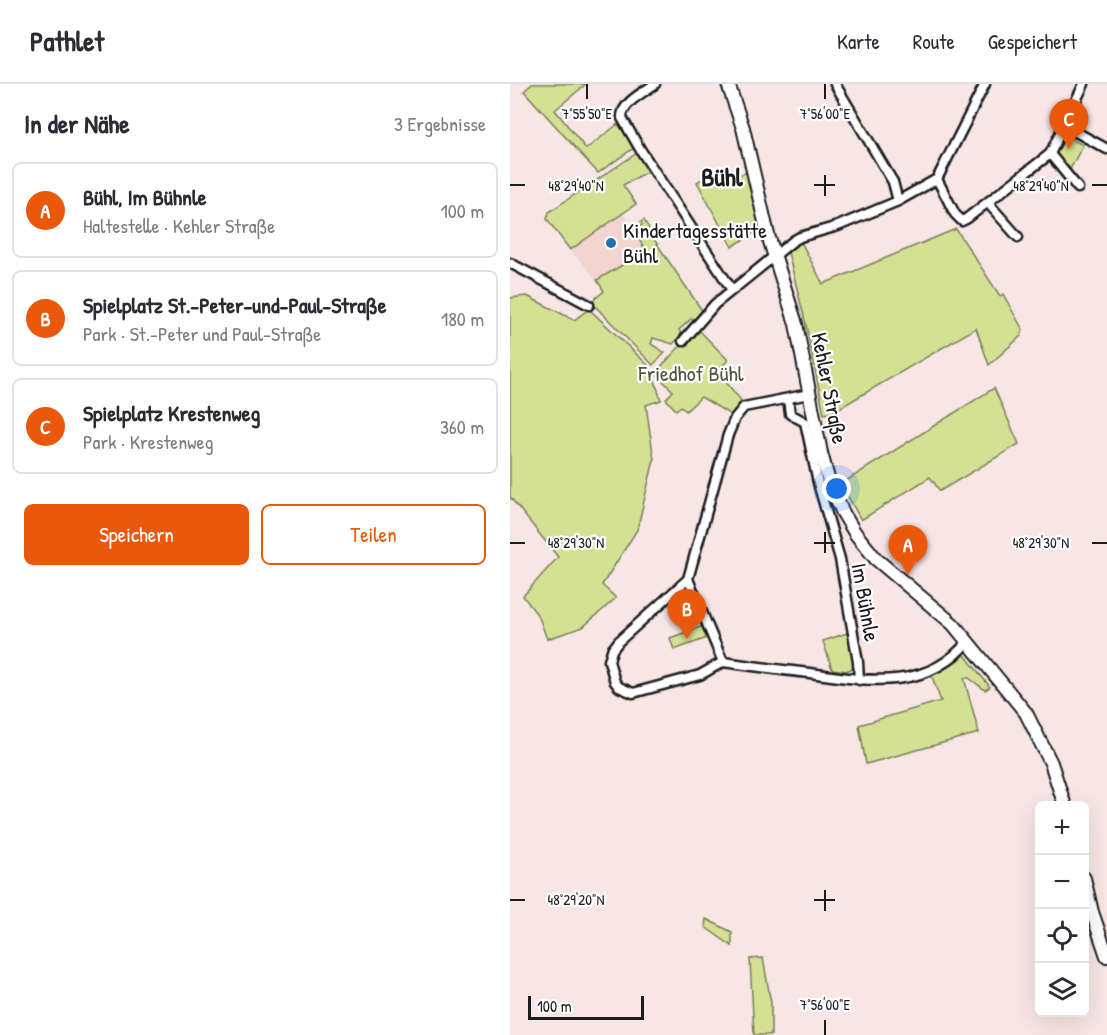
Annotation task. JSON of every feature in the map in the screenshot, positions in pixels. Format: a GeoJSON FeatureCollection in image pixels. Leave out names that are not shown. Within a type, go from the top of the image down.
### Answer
{"type":"FeatureCollection","features":[{"type":"Feature","properties":{"kind":"main road","name":"Kehler Straße"},"geometry":{"type":"LineString","coordinates":[[728,84],[742,128],[775,257],[796,324],[820,453],[829,482],[855,533],[876,559],[953,624],[1026,713],[1051,763],[1063,801]]}},
{"type":"Feature","properties":{"kind":"main road"},"geometry":{"type":"LineString","coordinates":[[1089,899],[1107,956]]}},
{"type":"Feature","properties":{"kind":"street"},"geometry":{"type":"LineString","coordinates":[[655,84],[626,106],[622,118],[732,290]]}},
{"type":"Feature","properties":{"kind":"street"},"geometry":{"type":"LineString","coordinates":[[835,84],[893,183],[898,201]]}},
{"type":"Feature","properties":{"kind":"street"},"geometry":{"type":"LineString","coordinates":[[682,341],[715,304],[800,237],[838,226],[898,201],[937,179],[985,84]]}},
{"type":"Feature","properties":{"kind":"street"},"geometry":{"type":"LineString","coordinates":[[937,179],[962,221],[1050,154],[1084,84]]}},
{"type":"Feature","properties":{"kind":"street"},"geometry":{"type":"LineString","coordinates":[[1065,126],[1107,149]]}},
{"type":"Feature","properties":{"kind":"street"},"geometry":{"type":"LineString","coordinates":[[1050,154],[1078,188]]}},
{"type":"Feature","properties":{"kind":"street"},"geometry":{"type":"LineString","coordinates":[[988,203],[1018,237]]}},
{"type":"Feature","properties":{"kind":"street"},"geometry":{"type":"LineString","coordinates":[[510,263],[589,305]]}},
{"type":"Feature","properties":{"kind":"street"},"geometry":{"type":"LineString","coordinates":[[809,394],[744,408],[735,417],[688,579],[612,650],[609,661],[615,682],[633,693],[700,675],[723,662],[859,680],[893,680],[916,675],[952,658],[968,641]]}},
{"type":"Feature","properties":{"kind":"street","name":"Kehler Straße"},"geometry":{"type":"LineString","coordinates":[[788,399],[790,414],[805,422],[818,483],[832,532]]}},
{"type":"Feature","properties":{"kind":"street","name":"Im Bühnle"},"geometry":{"type":"LineString","coordinates":[[832,532],[840,559],[858,662],[859,680]]}},
{"type":"Feature","properties":{"kind":"street"},"geometry":{"type":"LineString","coordinates":[[688,579],[723,662]]}},
{"type":"Feature","properties":{"kind":"shaded area","name":"Kindertagesstätte Bühl"},"geometry":{"type":"Polygon","coordinates":[[[623,213],[646,251],[597,280],[570,250],[623,213]]]}},
{"type":"Feature","properties":{"kind":"green space"},"geometry":{"type":"Polygon","coordinates":[[[532,84],[586,84],[555,110],[586,149],[618,124],[635,147],[598,173],[524,91],[532,84]]]}},
{"type":"Feature","properties":{"kind":"green space"},"geometry":{"type":"Polygon","coordinates":[[[1065,136],[1083,145],[1069,171],[1056,154],[1065,136]]]}},
{"type":"Feature","properties":{"kind":"green space"},"geometry":{"type":"Polygon","coordinates":[[[637,153],[648,171],[623,185],[636,204],[570,250],[547,219],[549,212],[637,153]]]}},
{"type":"Feature","properties":{"kind":"green space"},"geometry":{"type":"Polygon","coordinates":[[[713,172],[718,183],[747,172],[752,186],[759,230],[732,247],[697,182],[713,172]]]}},
{"type":"Feature","properties":{"kind":"green space"},"geometry":{"type":"Polygon","coordinates":[[[644,220],[657,244],[703,312],[679,330],[682,335],[673,344],[653,338],[651,344],[665,353],[653,365],[591,302],[604,291],[597,280],[646,251],[634,231],[642,225],[641,222],[644,220]]]}},
{"type":"Feature","properties":{"kind":"green space"},"geometry":{"type":"Polygon","coordinates":[[[956,229],[1000,296],[1003,294],[1023,330],[1021,336],[989,365],[976,328],[831,413],[824,414],[788,252],[801,242],[823,284],[956,229]]]}},
{"type":"Feature","properties":{"kind":"green space"},"geometry":{"type":"Polygon","coordinates":[[[527,296],[574,320],[589,309],[651,368],[661,400],[646,405],[654,460],[637,530],[602,585],[616,598],[583,627],[547,639],[539,617],[523,596],[558,557],[510,497],[510,298],[527,296]]]}},
{"type":"Feature","properties":{"kind":"green space","name":"Friedhof Bühl"},"geometry":{"type":"Polygon","coordinates":[[[697,328],[728,360],[717,371],[743,403],[731,415],[701,397],[686,411],[681,406],[676,410],[666,399],[673,391],[655,373],[697,328]]]}},
{"type":"Feature","properties":{"kind":"green space"},"geometry":{"type":"Polygon","coordinates":[[[994,388],[1019,444],[940,491],[930,477],[861,520],[841,484],[994,388]]]}},
{"type":"Feature","properties":{"kind":"green space"},"geometry":{"type":"Polygon","coordinates":[[[703,626],[707,638],[674,650],[670,638],[703,626]]]}},
{"type":"Feature","properties":{"kind":"green space"},"geometry":{"type":"Polygon","coordinates":[[[850,632],[853,668],[846,671],[832,669],[823,641],[850,632]]]}},
{"type":"Feature","properties":{"kind":"green space"},"geometry":{"type":"Polygon","coordinates":[[[965,655],[990,687],[985,690],[969,678],[964,678],[979,733],[866,764],[859,725],[941,701],[931,674],[965,655]]]}},
{"type":"Feature","properties":{"kind":"green space"},"geometry":{"type":"Polygon","coordinates":[[[706,919],[732,932],[732,946],[705,927],[706,919]]]}},
{"type":"Feature","properties":{"kind":"green space"},"geometry":{"type":"Polygon","coordinates":[[[763,958],[771,1003],[771,1035],[754,1035],[750,959],[763,958]]]}},
{"type":"Feature","properties":{"kind":"place","name":"Spielplatz Krestenweg"},"geometry":{"type":"Point","coordinates":[1069,149]}},
{"type":"Feature","properties":{"kind":"place","name":"Kindertagesstätte Bühl"},"geometry":{"type":"Point","coordinates":[611,243]}},
{"type":"Feature","properties":{"kind":"place","name":"Bühl, Im Bühnle"},"geometry":{"type":"Point","coordinates":[908,575]}},
{"type":"Feature","properties":{"kind":"place","name":"Spielplatz St.-Peter-und-Paul-Straße"},"geometry":{"type":"Point","coordinates":[687,639]}},
{"type":"Feature","properties":{"kind":"district","name":"Bühl"},"geometry":{"type":"Point","coordinates":[722,177]}}]}
